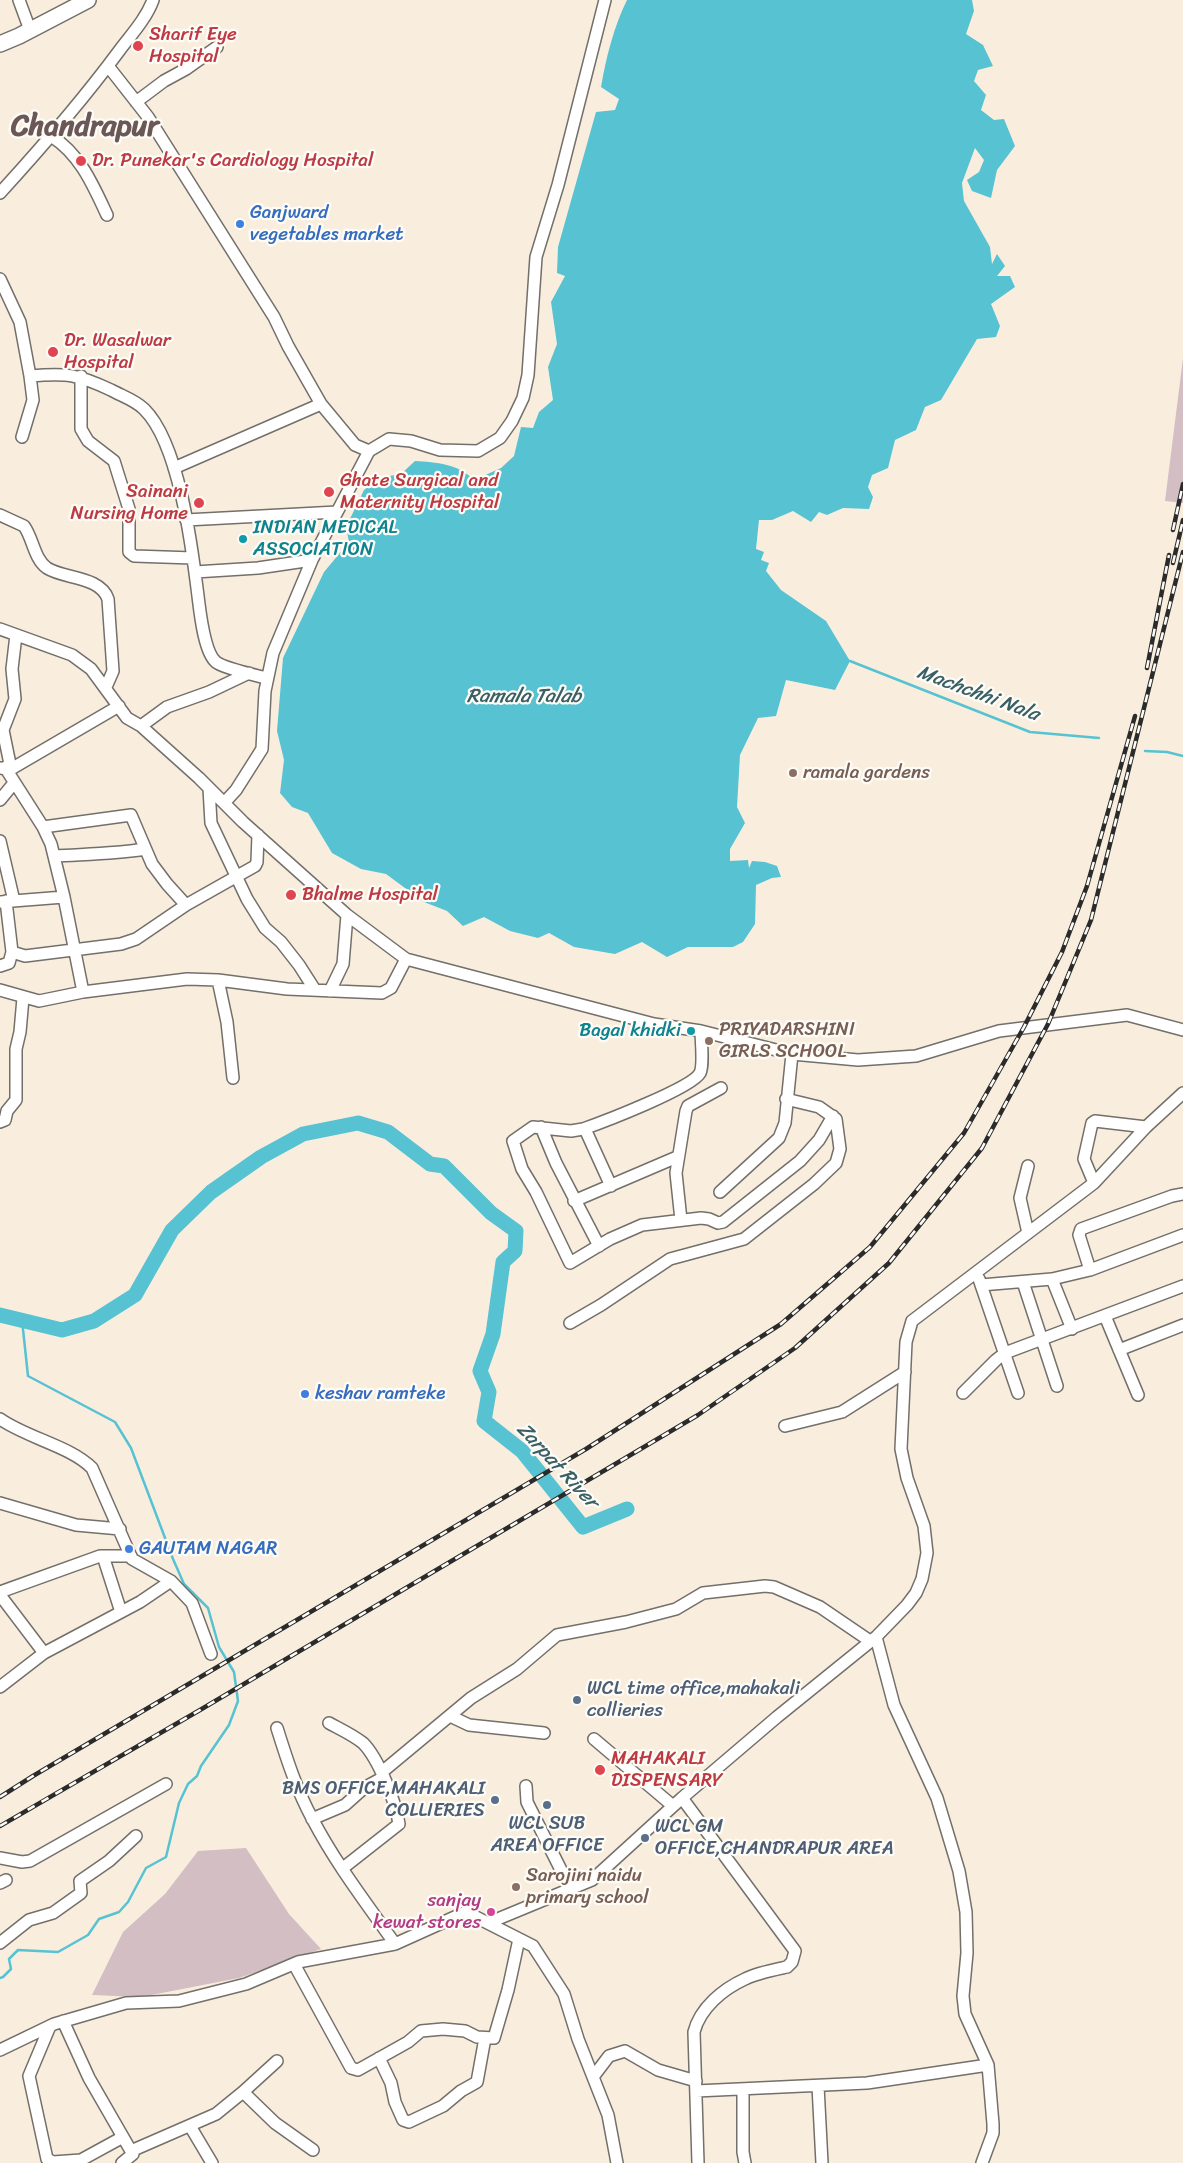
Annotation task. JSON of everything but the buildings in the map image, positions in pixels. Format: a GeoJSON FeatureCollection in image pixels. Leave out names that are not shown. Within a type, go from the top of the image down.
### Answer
{"type":"FeatureCollection","features":[{"type":"Feature","properties":{"kind":"main road"},"geometry":{"type":"LineString","coordinates":[[0,44],[88,0]]}},
{"type":"Feature","properties":{"kind":"street"},"geometry":{"type":"LineString","coordinates":[[19,0],[30,30]]}},
{"type":"Feature","properties":{"kind":"street"},"geometry":{"type":"LineString","coordinates":[[0,193],[51,136],[108,66],[149,12],[153,0]]}},
{"type":"Feature","properties":{"kind":"street"},"geometry":{"type":"LineString","coordinates":[[224,802],[236,790],[262,749],[266,678],[273,653],[312,560],[369,451],[389,439],[411,441],[440,450],[478,451],[500,438],[512,421],[523,398],[528,375],[536,257],[558,185],[605,0]]}},
{"type":"Feature","properties":{"kind":"street"},"geometry":{"type":"LineString","coordinates":[[136,102],[164,80],[186,69],[218,47]]}},
{"type":"Feature","properties":{"kind":"street"},"geometry":{"type":"LineString","coordinates":[[108,66],[148,117],[274,317],[321,404],[355,445],[369,451]]}},
{"type":"Feature","properties":{"kind":"street"},"geometry":{"type":"LineString","coordinates":[[51,136],[61,142],[83,167],[107,215]]}},
{"type":"Feature","properties":{"kind":"street"},"geometry":{"type":"LineString","coordinates":[[0,279],[20,322],[30,376],[32,404],[22,437]]}},
{"type":"Feature","properties":{"kind":"street"},"geometry":{"type":"LineString","coordinates":[[30,376],[63,374],[81,376],[146,410],[166,445],[174,468],[193,558],[204,634],[212,658],[217,663],[266,678]]}},
{"type":"Feature","properties":{"kind":"street"},"geometry":{"type":"LineString","coordinates":[[81,376],[81,429],[88,441],[114,461],[128,509],[131,555],[193,558]]}},
{"type":"Feature","properties":{"kind":"street"},"geometry":{"type":"LineString","coordinates":[[174,468],[321,404]]}},
{"type":"Feature","properties":{"kind":"street"},"geometry":{"type":"LineString","coordinates":[[186,520],[337,512]]}},
{"type":"Feature","properties":{"kind":"street"},"geometry":{"type":"LineString","coordinates":[[0,515],[24,526],[39,558],[46,567],[96,585],[105,592],[108,599],[113,671],[106,688]]}},
{"type":"Feature","properties":{"kind":"street"},"geometry":{"type":"LineString","coordinates":[[195,572],[258,568],[312,560]]}},
{"type":"Feature","properties":{"kind":"street"},"geometry":{"type":"LineString","coordinates":[[0,629],[72,655],[91,668],[127,718],[141,726],[346,915],[406,959],[654,1024],[700,1031],[792,1054],[858,1060],[916,1056],[999,1031],[1127,1015],[1183,1030]]}},
{"type":"Feature","properties":{"kind":"street"},"geometry":{"type":"LineString","coordinates":[[16,634],[12,669],[15,699],[3,731],[4,767],[43,827],[54,856],[83,992]]}},
{"type":"Feature","properties":{"kind":"street"},"geometry":{"type":"LineString","coordinates":[[141,726],[167,707],[209,692],[249,673]]}},
{"type":"Feature","properties":{"kind":"street"},"geometry":{"type":"LineString","coordinates":[[4,767],[119,706]]}},
{"type":"Feature","properties":{"kind":"street"},"geometry":{"type":"LineString","coordinates":[[0,800],[14,783]]}},
{"type":"Feature","properties":{"kind":"street"},"geometry":{"type":"LineString","coordinates":[[209,788],[211,823],[247,899],[265,928],[281,942],[297,961],[315,990]]}},
{"type":"Feature","properties":{"kind":"street"},"geometry":{"type":"LineString","coordinates":[[43,827],[129,814],[133,816],[145,848],[158,874],[186,905]]}},
{"type":"Feature","properties":{"kind":"street"},"geometry":{"type":"LineString","coordinates":[[12,952],[25,956],[127,943],[186,905],[236,878],[257,864],[258,835]]}},
{"type":"Feature","properties":{"kind":"street"},"geometry":{"type":"LineString","coordinates":[[0,841],[7,901],[4,930],[12,952],[9,963],[0,966]]}},
{"type":"Feature","properties":{"kind":"street"},"geometry":{"type":"LineString","coordinates":[[54,856],[118,853],[145,848]]}},
{"type":"Feature","properties":{"kind":"street"},"geometry":{"type":"LineString","coordinates":[[7,901],[64,897]]}},
{"type":"Feature","properties":{"kind":"street"},"geometry":{"type":"LineString","coordinates":[[330,991],[343,964],[346,915]]}},
{"type":"Feature","properties":{"kind":"street"},"geometry":{"type":"LineString","coordinates":[[0,990],[39,1002],[83,992],[158,981],[187,979],[218,980],[287,989],[376,993],[392,988],[406,959]]}},
{"type":"Feature","properties":{"kind":"street"},"geometry":{"type":"LineString","coordinates":[[218,980],[227,1022],[233,1078]]}},
{"type":"Feature","properties":{"kind":"street"},"geometry":{"type":"LineString","coordinates":[[0,1122],[5,1120],[7,1111],[16,1100],[16,1049],[20,1032],[23,998]]}},
{"type":"Feature","properties":{"kind":"street"},"geometry":{"type":"LineString","coordinates":[[700,1031],[702,1069],[696,1078],[658,1099],[585,1129],[570,1131],[531,1128],[513,1142],[522,1169],[536,1192],[569,1262],[572,1263],[616,1236],[645,1224],[705,1218],[716,1223],[723,1222],[800,1161],[818,1140],[833,1116]]}},
{"type":"Feature","properties":{"kind":"street"},"geometry":{"type":"LineString","coordinates":[[720,1192],[777,1141],[785,1123],[792,1054]]}},
{"type":"Feature","properties":{"kind":"street"},"geometry":{"type":"LineString","coordinates":[[681,1220],[676,1173],[686,1108],[721,1088]]}},
{"type":"Feature","properties":{"kind":"street"},"geometry":{"type":"LineString","coordinates":[[488,1923],[571,1890],[600,1874],[682,1798],[873,1639],[907,1605],[916,1592],[926,1564],[924,1526],[907,1478],[902,1456],[907,1333],[912,1321],[1094,1183],[1146,1127],[1183,1093]]}},
{"type":"Feature","properties":{"kind":"street"},"geometry":{"type":"LineString","coordinates":[[570,1323],[601,1305],[670,1258],[741,1241],[788,1206],[836,1163],[840,1149],[837,1123],[833,1116],[815,1105],[786,1099]]}},
{"type":"Feature","properties":{"kind":"street"},"geometry":{"type":"LineString","coordinates":[[1094,1183],[1084,1159],[1092,1123],[1095,1121],[1146,1127]]}},
{"type":"Feature","properties":{"kind":"street"},"geometry":{"type":"LineString","coordinates":[[541,1128],[574,1201],[598,1246]]}},
{"type":"Feature","properties":{"kind":"street"},"geometry":{"type":"LineString","coordinates":[[585,1129],[610,1186]]}},
{"type":"Feature","properties":{"kind":"street"},"geometry":{"type":"LineString","coordinates":[[574,1201],[677,1157]]}},
{"type":"Feature","properties":{"kind":"street"},"geometry":{"type":"LineString","coordinates":[[1028,1166],[1020,1198],[1028,1234]]}},
{"type":"Feature","properties":{"kind":"street"},"geometry":{"type":"LineString","coordinates":[[1090,1270],[1079,1235],[1081,1229],[1172,1196],[1183,1194]]}},
{"type":"Feature","properties":{"kind":"street"},"geometry":{"type":"LineString","coordinates":[[981,1284],[1023,1282],[1090,1270],[1183,1235]]}},
{"type":"Feature","properties":{"kind":"street"},"geometry":{"type":"LineString","coordinates":[[976,1271],[1018,1393]]}},
{"type":"Feature","properties":{"kind":"street"},"geometry":{"type":"LineString","coordinates":[[1052,1278],[1072,1329]]}},
{"type":"Feature","properties":{"kind":"street"},"geometry":{"type":"LineString","coordinates":[[1023,1282],[1057,1386]]}},
{"type":"Feature","properties":{"kind":"street"},"geometry":{"type":"LineString","coordinates":[[963,1393],[1005,1353],[1183,1286]]}},
{"type":"Feature","properties":{"kind":"street"},"geometry":{"type":"LineString","coordinates":[[1105,1316],[1138,1395]]}},
{"type":"Feature","properties":{"kind":"street"},"geometry":{"type":"LineString","coordinates":[[1119,1350],[1183,1325]]}},
{"type":"Feature","properties":{"kind":"street"},"geometry":{"type":"LineString","coordinates":[[785,1426],[842,1412],[905,1372]]}},
{"type":"Feature","properties":{"kind":"street"},"geometry":{"type":"LineString","coordinates":[[0,1419],[14,1428],[86,1463],[96,1475],[131,1556],[135,1561],[171,1581],[192,1603],[211,1654]]}},
{"type":"Feature","properties":{"kind":"street"},"geometry":{"type":"LineString","coordinates":[[0,1503],[76,1525],[120,1529]]}},
{"type":"Feature","properties":{"kind":"street"},"geometry":{"type":"LineString","coordinates":[[44,1653],[0,1594],[103,1556],[131,1556]]}},
{"type":"Feature","properties":{"kind":"street"},"geometry":{"type":"LineString","coordinates":[[103,1556],[121,1612]]}},
{"type":"Feature","properties":{"kind":"street"},"geometry":{"type":"LineString","coordinates":[[0,1687],[44,1653],[150,1596],[171,1581]]}},
{"type":"Feature","properties":{"kind":"street"},"geometry":{"type":"LineString","coordinates":[[312,1819],[345,1805],[471,1698],[517,1669],[557,1635],[626,1622],[676,1609],[704,1593],[765,1586],[774,1587],[824,1609],[873,1639],[894,1705],[937,1798],[959,1871],[966,1912],[967,1953],[963,2006],[988,2065],[993,2133],[982,2163]]}},
{"type":"Feature","properties":{"kind":"street"},"geometry":{"type":"LineString","coordinates":[[450,1716],[469,1725],[544,1733]]}},
{"type":"Feature","properties":{"kind":"street"},"geometry":{"type":"LineString","coordinates":[[329,1724],[363,1743],[383,1774],[399,1824],[343,1868]]}},
{"type":"Feature","properties":{"kind":"street"},"geometry":{"type":"LineString","coordinates":[[277,1728],[290,1771],[312,1819],[395,1944]]}},
{"type":"Feature","properties":{"kind":"street"},"geometry":{"type":"LineString","coordinates":[[594,1739],[673,1806]]}},
{"type":"Feature","properties":{"kind":"street"},"geometry":{"type":"LineString","coordinates":[[0,1858],[22,1862],[30,1861],[166,1784]]}},
{"type":"Feature","properties":{"kind":"street"},"geometry":{"type":"LineString","coordinates":[[526,1786],[527,1802],[571,1890]]}},
{"type":"Feature","properties":{"kind":"street"},"geometry":{"type":"LineString","coordinates":[[682,1798],[749,1886],[795,1951],[792,1962],[787,1966],[743,1980],[714,1998],[694,2032],[698,2163]]}},
{"type":"Feature","properties":{"kind":"street"},"geometry":{"type":"LineString","coordinates":[[0,1943],[29,1920],[53,1913],[81,1893],[80,1881],[109,1862],[136,1836]]}},
{"type":"Feature","properties":{"kind":"street"},"geometry":{"type":"LineString","coordinates":[[0,2050],[63,2021],[126,2003],[179,2001],[246,1984],[294,1964],[395,1944],[466,1912],[533,1946],[564,1994],[608,2115],[617,2163]]}},
{"type":"Feature","properties":{"kind":"street"},"geometry":{"type":"LineString","coordinates":[[294,1964],[351,2068],[361,2070],[408,2042],[421,2031],[465,2031],[477,2037],[492,2039],[495,2037],[519,1939]]}},
{"type":"Feature","properties":{"kind":"street"},"geometry":{"type":"LineString","coordinates":[[63,2021],[89,2078],[134,2156]]}},
{"type":"Feature","properties":{"kind":"street"},"geometry":{"type":"LineString","coordinates":[[50,2026],[29,2076],[47,2159],[53,2162],[82,2160],[123,2137]]}},
{"type":"Feature","properties":{"kind":"street"},"geometry":{"type":"LineString","coordinates":[[379,2058],[392,2083],[402,2120],[409,2122],[443,2106],[461,2091],[477,2082],[485,2038]]}},
{"type":"Feature","properties":{"kind":"street"},"geometry":{"type":"LineString","coordinates":[[593,2077],[609,2056],[622,2051],[628,2052],[658,2070],[696,2086],[743,2090],[867,2083],[988,2065]]}},
{"type":"Feature","properties":{"kind":"street"},"geometry":{"type":"LineString","coordinates":[[122,2163],[216,2114],[276,2061]]}},
{"type":"Feature","properties":{"kind":"street"},"geometry":{"type":"LineString","coordinates":[[818,2086],[822,2163]]}},
{"type":"Feature","properties":{"kind":"street"},"geometry":{"type":"LineString","coordinates":[[743,2090],[743,2152],[745,2163]]}},
{"type":"Feature","properties":{"kind":"street"},"geometry":{"type":"LineString","coordinates":[[243,2092],[275,2123],[313,2150]]}},
{"type":"Feature","properties":{"kind":"street"},"geometry":{"type":"LineString","coordinates":[[190,2126],[212,2163]]}},
{"type":"Feature","properties":{"kind":"shaded area"},"geometry":{"type":"Polygon","coordinates":[[[1183,358],[1183,503],[1165,501],[1183,358]]]}},
{"type":"Feature","properties":{"kind":"shaded area"},"geometry":{"type":"Polygon","coordinates":[[[246,1848],[289,1914],[321,1949],[239,1978],[141,1997],[92,1995],[123,1932],[165,1894],[198,1851],[246,1848]]]}},
{"type":"Feature","properties":{"kind":"water","name":"Ramala Talab"},"geometry":{"type":"Polygon","coordinates":[[[627,0],[972,0],[974,11],[966,34],[983,45],[993,66],[978,70],[974,81],[986,95],[981,110],[994,120],[1004,119],[1015,146],[997,170],[991,198],[972,191],[967,180],[979,172],[984,160],[975,148],[962,183],[964,201],[990,247],[992,264],[997,254],[1005,266],[997,276],[1010,276],[1015,287],[991,304],[1000,326],[996,337],[977,339],[941,400],[925,407],[916,430],[895,440],[888,468],[872,475],[868,487],[873,497],[869,509],[843,508],[827,515],[819,512],[811,522],[793,511],[772,520],[759,520],[756,549],[764,552],[761,560],[769,563],[766,571],[781,590],[826,621],[850,661],[835,690],[786,680],[776,716],[758,718],[740,755],[737,807],[745,823],[730,849],[730,861],[748,860],[749,868],[752,861],[765,862],[777,866],[781,877],[772,878],[756,885],[755,924],[743,942],[733,947],[688,947],[667,957],[642,942],[615,954],[574,947],[549,933],[538,938],[510,931],[484,917],[463,926],[447,911],[424,902],[386,874],[361,869],[332,853],[308,813],[292,807],[280,793],[284,760],[277,731],[283,658],[324,572],[349,542],[346,527],[364,490],[378,478],[401,474],[415,461],[439,463],[454,467],[474,480],[501,468],[514,456],[521,427],[533,428],[539,412],[553,400],[548,367],[557,344],[551,302],[565,276],[557,273],[558,247],[596,112],[615,110],[619,99],[601,87],[611,42],[627,0]]]}},
{"type":"Feature","properties":{"kind":"waterway","name":"Machchhi Nala"},"geometry":{"type":"LineString","coordinates":[[850,661],[1030,732],[1099,738]]}},
{"type":"Feature","properties":{"kind":"waterway","name":"Machchhi Nala"},"geometry":{"type":"LineString","coordinates":[[1145,751],[1167,752],[1183,756]]}},
{"type":"Feature","properties":{"kind":"waterway","name":"Zarpat River"},"geometry":{"type":"LineString","coordinates":[[0,1315],[62,1330],[94,1321],[135,1295],[172,1230],[211,1192],[261,1157],[303,1134],[358,1123],[388,1132],[430,1164],[444,1166],[491,1213],[516,1231],[515,1251],[503,1262],[493,1334],[480,1371],[489,1392],[484,1421],[522,1451],[583,1527],[627,1509]]}},
{"type":"Feature","properties":{"kind":"waterway"},"geometry":{"type":"LineString","coordinates":[[0,1978],[11,1969],[9,1959],[18,1950],[58,1952],[88,1935],[99,1919],[119,1912],[128,1902],[146,1868],[166,1857],[179,1803],[188,1784],[197,1776],[201,1766],[229,1725],[238,1701],[234,1672],[219,1647],[208,1608],[184,1584],[131,1448],[115,1422],[28,1376],[22,1320]]}},
{"type":"Feature","properties":{"kind":"railway"},"geometry":{"type":"LineString","coordinates":[[1173,530],[1183,484]]}},
{"type":"Feature","properties":{"kind":"railway"},"geometry":{"type":"LineString","coordinates":[[1173,563],[1183,520]]}},
{"type":"Feature","properties":{"kind":"railway"},"geometry":{"type":"LineString","coordinates":[[0,1826],[200,1710],[698,1415],[795,1348],[889,1263],[982,1148],[1048,1024],[1091,920],[1183,552]]}},
{"type":"Feature","properties":{"kind":"railway"},"geometry":{"type":"LineString","coordinates":[[1147,668],[1169,555]]}},
{"type":"Feature","properties":{"kind":"railway"},"geometry":{"type":"LineString","coordinates":[[0,1797],[586,1449],[781,1324],[870,1247],[964,1133],[1024,1027],[1062,952],[1087,886],[1135,716]]}},
{"type":"Feature","properties":{"kind":"place","name":"Sharif Eye Hospital"},"geometry":{"type":"Point","coordinates":[138,46]}},
{"type":"Feature","properties":{"kind":"place","name":"Dr. Punekar's Cardiology Hospital"},"geometry":{"type":"Point","coordinates":[81,161]}},
{"type":"Feature","properties":{"kind":"place","name":"Ganjward vegetables market"},"geometry":{"type":"Point","coordinates":[240,224]}},
{"type":"Feature","properties":{"kind":"place","name":"Dr. Wasalwar Hospital"},"geometry":{"type":"Point","coordinates":[53,352]}},
{"type":"Feature","properties":{"kind":"place","name":"Ghate Surgical and Maternity Hospital"},"geometry":{"type":"Point","coordinates":[329,492]}},
{"type":"Feature","properties":{"kind":"place","name":"Sainani Nursing Home"},"geometry":{"type":"Point","coordinates":[199,503]}},
{"type":"Feature","properties":{"kind":"place","name":"INDIAN MEDICAL ASSOCIATION"},"geometry":{"type":"Point","coordinates":[243,539]}},
{"type":"Feature","properties":{"kind":"place","name":"ramala gardens"},"geometry":{"type":"Point","coordinates":[793,773]}},
{"type":"Feature","properties":{"kind":"place","name":"Bhalme Hospital"},"geometry":{"type":"Point","coordinates":[291,895]}},
{"type":"Feature","properties":{"kind":"place","name":"Bagal khidki"},"geometry":{"type":"Point","coordinates":[691,1031]}},
{"type":"Feature","properties":{"kind":"place","name":"PRIYADARSHINI GIRLS SCHOOL"},"geometry":{"type":"Point","coordinates":[709,1041]}},
{"type":"Feature","properties":{"kind":"place","name":"keshav ramteke"},"geometry":{"type":"Point","coordinates":[305,1394]}},
{"type":"Feature","properties":{"kind":"place","name":"GAUTAM NAGAR"},"geometry":{"type":"Point","coordinates":[129,1549]}},
{"type":"Feature","properties":{"kind":"place","name":"WCL time office,mahakali collieries"},"geometry":{"type":"Point","coordinates":[577,1700]}},
{"type":"Feature","properties":{"kind":"place","name":"MAHAKALI DISPENSARY"},"geometry":{"type":"Point","coordinates":[600,1770]}},
{"type":"Feature","properties":{"kind":"place","name":"BMS OFFICE,MAHAKALI COLLIERIES"},"geometry":{"type":"Point","coordinates":[495,1800]}},
{"type":"Feature","properties":{"kind":"place","name":"WCL SUB AREA OFFICE"},"geometry":{"type":"Point","coordinates":[547,1805]}},
{"type":"Feature","properties":{"kind":"place","name":"WCL GM OFFICE,CHANDRAPUR AREA"},"geometry":{"type":"Point","coordinates":[645,1838]}},
{"type":"Feature","properties":{"kind":"place","name":"Sarojini naidu primary school"},"geometry":{"type":"Point","coordinates":[516,1887]}},
{"type":"Feature","properties":{"kind":"place","name":"sanjay kewat stores"},"geometry":{"type":"Point","coordinates":[491,1912]}},
{"type":"Feature","properties":{"kind":"district","name":"Chandrapur"},"geometry":{"type":"Point","coordinates":[85,128]}}]}
